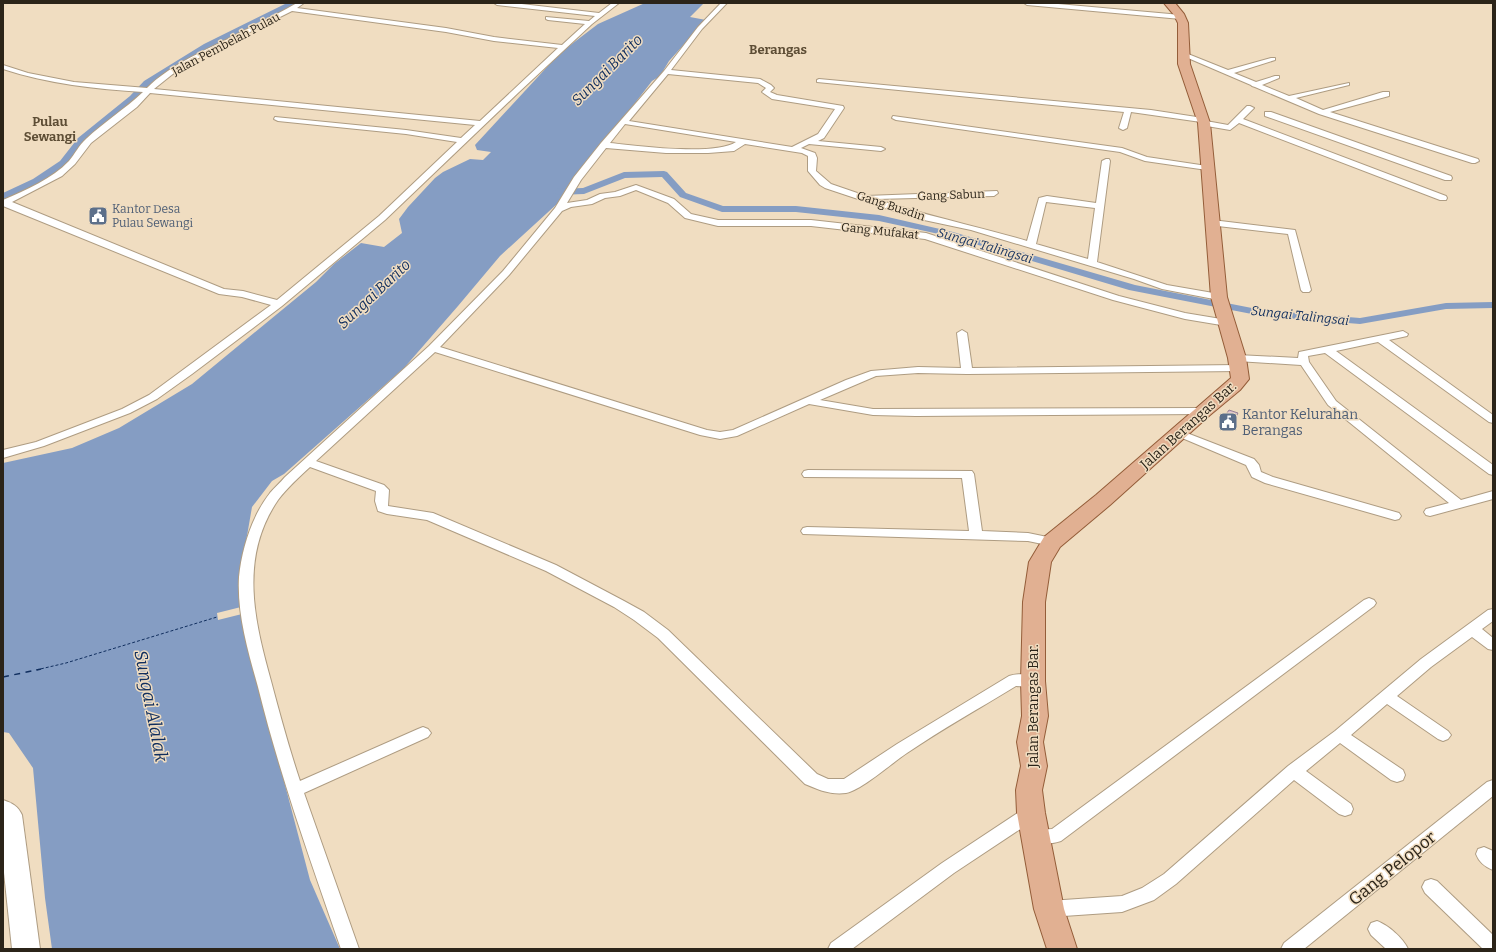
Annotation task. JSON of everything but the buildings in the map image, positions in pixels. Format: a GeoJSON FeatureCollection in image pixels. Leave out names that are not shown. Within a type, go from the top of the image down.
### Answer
{"type":"FeatureCollection","features":[{"type":"Feature","properties":{"kind":"main road"},"geometry":{"type":"LineString","coordinates":[[1169,3],[1181,17],[1183,28],[1183,54],[1192,91],[1199,105],[1203,122],[1212,223],[1223,309],[1238,363]]}},
{"type":"Feature","properties":{"kind":"main road","name":"Jalan Berangas Bar."},"geometry":{"type":"LineString","coordinates":[[1032,813],[1034,766],[1030,742],[1035,716],[1033,681],[1034,602],[1037,576],[1042,556],[1052,542],[1115,491],[1179,432],[1234,386],[1240,378],[1238,363]]}},
{"type":"Feature","properties":{"kind":"main road"},"geometry":{"type":"LineString","coordinates":[[1032,813],[1049,909],[1062,949]]}},
{"type":"Feature","properties":{"kind":"street","name":"Jalan Pembelah Pulau"},"geometry":{"type":"LineString","coordinates":[[4,203],[59,174],[72,162],[88,141],[134,105],[144,90],[200,55],[302,3]]}},
{"type":"Feature","properties":{"kind":"street"},"geometry":{"type":"LineString","coordinates":[[497,3],[601,15]]}},
{"type":"Feature","properties":{"kind":"street"},"geometry":{"type":"LineString","coordinates":[[3,454],[40,444],[104,421],[153,397],[279,304],[382,218],[563,47],[590,23],[616,3]]}},
{"type":"Feature","properties":{"kind":"street"},"geometry":{"type":"LineString","coordinates":[[350,949],[295,790],[272,718],[257,655],[248,609],[246,577],[251,549],[260,521],[273,498],[289,480],[433,348],[506,273],[559,208],[576,181],[604,145],[666,72],[700,28],[724,3]]}},
{"type":"Feature","properties":{"kind":"street"},"geometry":{"type":"LineString","coordinates":[[1026,3],[1181,17]]}},
{"type":"Feature","properties":{"kind":"street"},"geometry":{"type":"LineString","coordinates":[[1124,3],[1128,13]]}},
{"type":"Feature","properties":{"kind":"street"},"geometry":{"type":"LineString","coordinates":[[292,8],[446,30],[494,39],[563,47]]}},
{"type":"Feature","properties":{"kind":"street"},"geometry":{"type":"LineString","coordinates":[[548,18],[590,23]]}},
{"type":"Feature","properties":{"kind":"street"},"geometry":{"type":"LineString","coordinates":[[1183,54],[1322,112],[1475,161]]}},
{"type":"Feature","properties":{"kind":"street"},"geometry":{"type":"LineString","coordinates":[[1226,73],[1273,59]]}},
{"type":"Feature","properties":{"kind":"street"},"geometry":{"type":"LineString","coordinates":[[3,67],[58,80],[97,86],[327,106],[424,118],[481,123]]}},
{"type":"Feature","properties":{"kind":"street"},"geometry":{"type":"LineString","coordinates":[[666,72],[760,81],[769,86],[770,88],[766,92],[775,97],[840,108],[821,136],[795,148]]}},
{"type":"Feature","properties":{"kind":"street"},"geometry":{"type":"LineString","coordinates":[[1254,84],[1277,77]]}},
{"type":"Feature","properties":{"kind":"street"},"geometry":{"type":"LineString","coordinates":[[819,81],[1128,110],[1203,122],[1230,128],[1250,108]]}},
{"type":"Feature","properties":{"kind":"street"},"geometry":{"type":"LineString","coordinates":[[1288,98],[1347,84]]}},
{"type":"Feature","properties":{"kind":"street"},"geometry":{"type":"LineString","coordinates":[[1322,112],[1386,94]]}},
{"type":"Feature","properties":{"kind":"street"},"geometry":{"type":"LineString","coordinates":[[1123,128],[1128,110]]}},
{"type":"Feature","properties":{"kind":"street"},"geometry":{"type":"LineString","coordinates":[[1268,114],[1448,178]]}},
{"type":"Feature","properties":{"kind":"street"},"geometry":{"type":"LineString","coordinates":[[896,118],[1117,149],[1145,159],[1207,168]]}},
{"type":"Feature","properties":{"kind":"street"},"geometry":{"type":"LineString","coordinates":[[278,119],[406,132],[464,141]]}},
{"type":"Feature","properties":{"kind":"street"},"geometry":{"type":"LineString","coordinates":[[1239,120],[1369,168],[1443,198]]}},
{"type":"Feature","properties":{"kind":"street","name":"Gang Busdin"},"geometry":{"type":"LineString","coordinates":[[624,122],[795,148],[812,155],[812,171],[823,183],[860,197],[927,218],[973,228],[1092,263],[1165,287],[1223,309]]}},
{"type":"Feature","properties":{"kind":"street"},"geometry":{"type":"LineString","coordinates":[[604,145],[666,151],[708,151],[727,150],[744,141]]}},
{"type":"Feature","properties":{"kind":"street"},"geometry":{"type":"LineString","coordinates":[[809,142],[881,149]]}},
{"type":"Feature","properties":{"kind":"street"},"geometry":{"type":"LineString","coordinates":[[1369,168],[1391,158]]}},
{"type":"Feature","properties":{"kind":"street"},"geometry":{"type":"LineString","coordinates":[[1092,263],[1106,161]]}},
{"type":"Feature","properties":{"kind":"street","name":"Gang Mufakat"},"geometry":{"type":"LineString","coordinates":[[559,208],[617,194],[636,187],[671,200],[688,216],[705,221],[718,223],[810,223],[926,236],[1116,298],[1185,316],[1223,309]]}},
{"type":"Feature","properties":{"kind":"street","name":"Gang Sabun"},"geometry":{"type":"LineString","coordinates":[[860,197],[994,193]]}},
{"type":"Feature","properties":{"kind":"street"},"geometry":{"type":"LineString","coordinates":[[1031,245],[1042,200],[1047,199],[1099,206]]}},
{"type":"Feature","properties":{"kind":"street"},"geometry":{"type":"LineString","coordinates":[[4,203],[222,292],[243,294],[279,304]]}},
{"type":"Feature","properties":{"kind":"street"},"geometry":{"type":"LineString","coordinates":[[1212,223],[1292,232],[1306,290]]}},
{"type":"Feature","properties":{"kind":"street"},"geometry":{"type":"LineString","coordinates":[[962,333],[967,371]]}},
{"type":"Feature","properties":{"kind":"street"},"geometry":{"type":"LineString","coordinates":[[1403,334],[1303,354],[1304,362],[1332,403],[1459,504]]}},
{"type":"Feature","properties":{"kind":"street"},"geometry":{"type":"LineString","coordinates":[[1381,339],[1493,420]]}},
{"type":"Feature","properties":{"kind":"street"},"geometry":{"type":"LineString","coordinates":[[433,348],[712,435],[726,436],[875,373],[918,370],[967,371],[1304,362]]}},
{"type":"Feature","properties":{"kind":"street"},"geometry":{"type":"LineString","coordinates":[[1328,350],[1493,471]]}},
{"type":"Feature","properties":{"kind":"street"},"geometry":{"type":"LineString","coordinates":[[809,400],[873,412],[1203,412]]}},
{"type":"Feature","properties":{"kind":"street"},"geometry":{"type":"LineString","coordinates":[[1179,432],[1250,462],[1253,465],[1256,474],[1269,480],[1395,516]]}},
{"type":"Feature","properties":{"kind":"street"},"geometry":{"type":"LineString","coordinates":[[309,463],[380,488],[383,490],[380,501],[382,508],[429,516],[551,568],[626,608],[663,634],[811,779],[827,786],[846,786],[863,776],[902,748],[1014,680],[1033,681]]}},
{"type":"Feature","properties":{"kind":"street"},"geometry":{"type":"LineString","coordinates":[[808,474],[968,474],[976,536]]}},
{"type":"Feature","properties":{"kind":"street"},"geometry":{"type":"LineString","coordinates":[[1430,512],[1493,495]]}},
{"type":"Feature","properties":{"kind":"street"},"geometry":{"type":"LineString","coordinates":[[807,531],[1028,537],[1052,542]]}},
{"type":"Feature","properties":{"kind":"street"},"geometry":{"type":"LineString","coordinates":[[837,949],[948,868],[1032,813],[1055,836],[1369,603]]}},
{"type":"Feature","properties":{"kind":"street"},"geometry":{"type":"LineString","coordinates":[[1049,909],[1122,904],[1148,894],[1170,879],[1294,771],[1340,735],[1426,663],[1493,614]]}},
{"type":"Feature","properties":{"kind":"street"},"geometry":{"type":"LineString","coordinates":[[1472,629],[1493,645]]}},
{"type":"Feature","properties":{"kind":"street"},"geometry":{"type":"LineString","coordinates":[[1386,696],[1443,735]]}},
{"type":"Feature","properties":{"kind":"street"},"geometry":{"type":"LineString","coordinates":[[295,790],[423,733]]}},
{"type":"Feature","properties":{"kind":"street"},"geometry":{"type":"LineString","coordinates":[[1340,735],[1397,775]]}},
{"type":"Feature","properties":{"kind":"street"},"geometry":{"type":"LineString","coordinates":[[1294,771],[1345,809]]}},
{"type":"Feature","properties":{"kind":"street","name":"Gang Pelopor"},"geometry":{"type":"LineString","coordinates":[[1290,949],[1493,787]]}},
{"type":"Feature","properties":{"kind":"street"},"geometry":{"type":"LineString","coordinates":[[3,810],[10,815],[26,949]]}},
{"type":"Feature","properties":{"kind":"street"},"geometry":{"type":"LineString","coordinates":[[1431,887],[1488,945]]}},
{"type":"Feature","properties":{"kind":"street"},"geometry":{"type":"LineString","coordinates":[[1377,929],[1399,949]]}},
{"type":"Feature","properties":{"kind":"water"},"geometry":{"type":"Polygon","coordinates":[[[645,3],[704,3],[690,17],[706,20],[669,61],[660,76],[652,81],[558,203],[500,256],[404,368],[284,474],[272,481],[252,507],[243,559],[239,598],[243,625],[310,880],[340,949],[52,949],[45,898],[33,768],[9,733],[3,732],[3,463],[72,448],[119,428],[192,384],[361,243],[384,247],[402,233],[399,219],[435,178],[443,172],[470,159],[483,160],[491,152],[477,150],[475,145],[560,53],[598,24],[645,3]]]}},
{"type":"Feature","properties":{"kind":"pier"},"geometry":{"type":"Polygon","coordinates":[[[241,607],[242,614],[218,620],[217,613],[241,607]]]}},
{"type":"Feature","properties":{"kind":"waterway"},"geometry":{"type":"LineString","coordinates":[[3,199],[38,182],[65,164],[83,141],[135,99],[149,84],[208,47],[296,3]]}},
{"type":"Feature","properties":{"kind":"waterway","name":"Sungai Talingsai"},"geometry":{"type":"LineString","coordinates":[[557,192],[584,191],[624,175],[664,174],[683,195],[722,209],[796,209],[879,218],[950,234],[1133,288],[1262,313],[1360,321],[1446,306],[1493,305]]}},
{"type":"Feature","properties":{"kind":"ferry route"},"geometry":{"type":"LineString","coordinates":[[36,670],[66,663],[217,617]]}},
{"type":"Feature","properties":{"kind":"ferry route"},"geometry":{"type":"LineString","coordinates":[[3,677],[41,669]]}},
{"type":"Feature","properties":{"kind":"place","name":"Kantor Desa Pulau Sewangi"},"geometry":{"type":"Point","coordinates":[98,216]}},
{"type":"Feature","properties":{"kind":"place","name":"Kantor Kelurahan Berangas"},"geometry":{"type":"Point","coordinates":[1228,422]}},
{"type":"Feature","properties":{"kind":"district","name":"Berangas"},"geometry":{"type":"Point","coordinates":[778,49]}},
{"type":"Feature","properties":{"kind":"district","name":"Pulau Sewangi"},"geometry":{"type":"Point","coordinates":[50,128]}},
{"type":"Feature","properties":{"kind":"water label","name":"Sungai Barito"},"geometry":{"type":"Point","coordinates":[607,70]}},
{"type":"Feature","properties":{"kind":"water label","name":"Sungai Barito"},"geometry":{"type":"Point","coordinates":[374,294]}},
{"type":"Feature","properties":{"kind":"water label","name":"Sungai Alalak"},"geometry":{"type":"Point","coordinates":[151,706]}}]}
